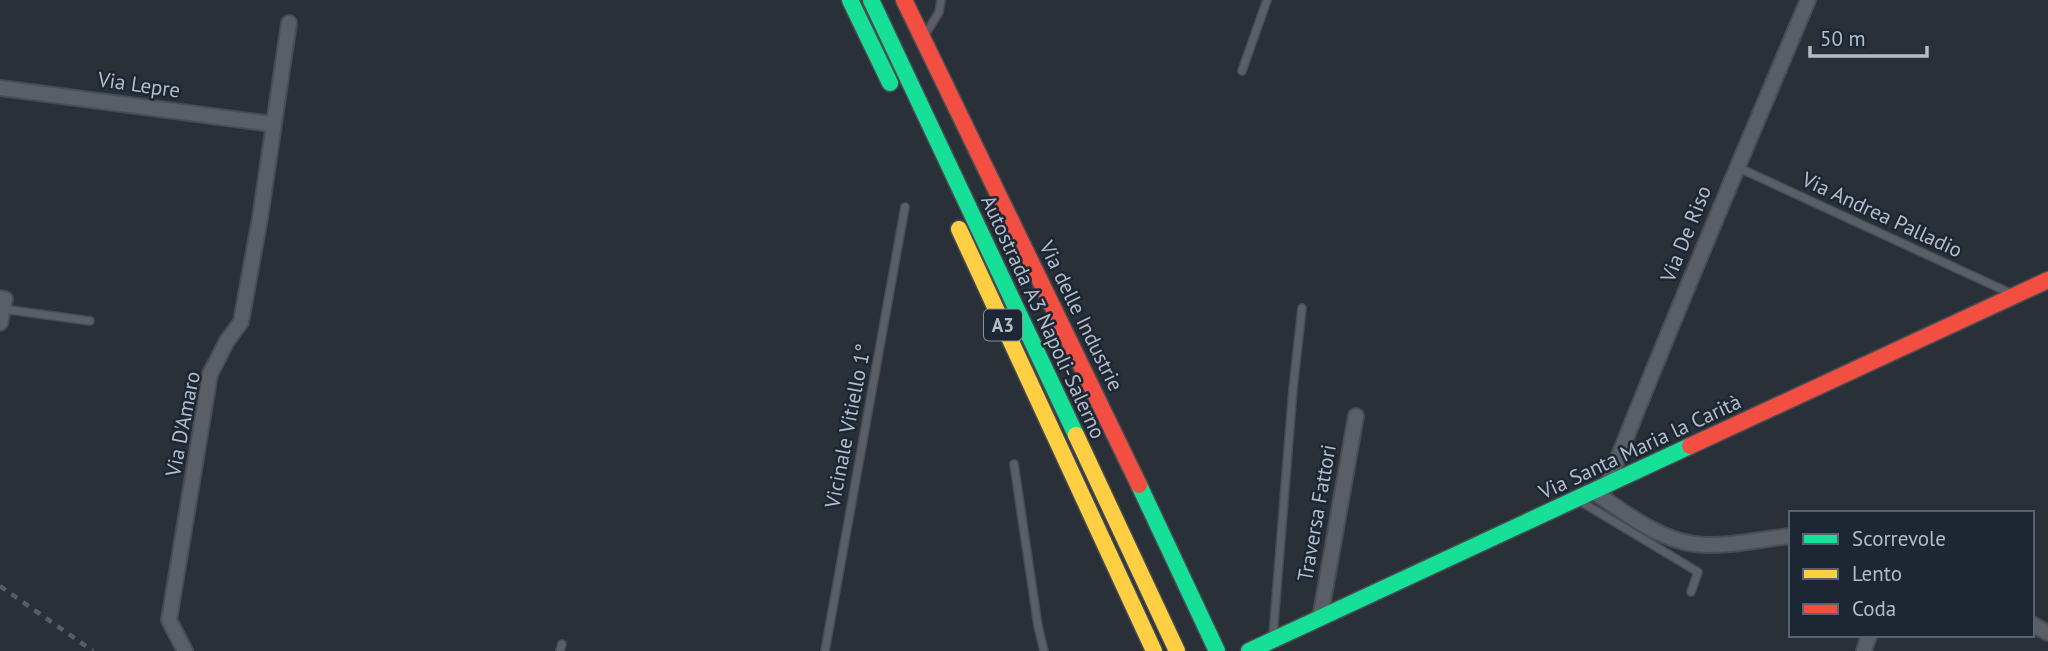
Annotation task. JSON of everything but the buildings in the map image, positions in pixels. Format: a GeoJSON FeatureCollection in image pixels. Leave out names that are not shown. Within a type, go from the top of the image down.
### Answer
{"type":"FeatureCollection","features":[{"type":"Feature","properties":{"kind":"main road"},"geometry":{"type":"LineString","coordinates":[[850,0],[897,98]]}},
{"type":"Feature","properties":{"kind":"main road","name":"Autostrada A3 Napoli-Salerno"},"geometry":{"type":"LineString","coordinates":[[871,0],[1177,650]]}},
{"type":"Feature","properties":{"kind":"main road","name":"Via delle Industrie"},"geometry":{"type":"LineString","coordinates":[[904,0],[1217,651]]}},
{"type":"Feature","properties":{"kind":"main road","name":"Autostrada A3 Napoli-Salerno"},"geometry":{"type":"LineString","coordinates":[[952,215],[1154,651]]}},
{"type":"Feature","properties":{"kind":"main road","name":"Via Santa Maria la Carità"},"geometry":{"type":"LineString","coordinates":[[1249,651],[2048,280]]}},
{"type":"Feature","properties":{"kind":"street","name":"Via De Riso"},"geometry":{"type":"LineString","coordinates":[[1601,489],[1808,0]]}},
{"type":"Feature","properties":{"kind":"street","name":"Via D'Amaro"},"geometry":{"type":"LineString","coordinates":[[185,651],[169,620],[211,374],[227,341],[241,322],[260,218],[289,23]]}},
{"type":"Feature","properties":{"kind":"street","name":"Via Lepre"},"geometry":{"type":"LineString","coordinates":[[0,88],[272,124]]}},
{"type":"Feature","properties":{"kind":"street","name":"Traversa Fattori"},"geometry":{"type":"LineString","coordinates":[[1320,618],[1356,416]]}},
{"type":"Feature","properties":{"kind":"street"},"geometry":{"type":"LineString","coordinates":[[1601,489],[1652,528],[1694,544],[1789,537]]}},
{"type":"Feature","properties":{"kind":"lane"},"geometry":{"type":"LineString","coordinates":[[923,38],[939,12],[941,0]]}},
{"type":"Feature","properties":{"kind":"lane"},"geometry":{"type":"LineString","coordinates":[[1242,71],[1267,0]]}},
{"type":"Feature","properties":{"kind":"lane","name":"Via Andrea Palladio"},"geometry":{"type":"LineString","coordinates":[[1737,167],[2013,295]]}},
{"type":"Feature","properties":{"kind":"lane","name":"Vicinale Vitiello 1°"},"geometry":{"type":"LineString","coordinates":[[825,651],[905,207]]}},
{"type":"Feature","properties":{"kind":"lane"},"geometry":{"type":"LineString","coordinates":[[1273,640],[1302,308]]}},
{"type":"Feature","properties":{"kind":"lane"},"geometry":{"type":"LineString","coordinates":[[1,310],[90,321]]}},
{"type":"Feature","properties":{"kind":"lane"},"geometry":{"type":"LineString","coordinates":[[1014,464],[1044,651]]}},
{"type":"Feature","properties":{"kind":"lane"},"geometry":{"type":"LineString","coordinates":[[1577,500],[1698,572],[1691,592]]}},
{"type":"Feature","properties":{"kind":"railway"},"geometry":{"type":"LineString","coordinates":[[0,586],[93,651]]}},
{"type":"Feature","properties":{"kind":"traffic: fast"},"geometry":{"type":"LineString","coordinates":[[850,0],[890,83]]}},
{"type":"Feature","properties":{"kind":"traffic: fast"},"geometry":{"type":"LineString","coordinates":[[871,0],[1076,435]]}},
{"type":"Feature","properties":{"kind":"traffic: fast"},"geometry":{"type":"LineString","coordinates":[[1249,651],[1690,446]]}},
{"type":"Feature","properties":{"kind":"traffic: fast"},"geometry":{"type":"LineString","coordinates":[[1139,485],[1217,651]]}},
{"type":"Feature","properties":{"kind":"traffic: slow"},"geometry":{"type":"LineString","coordinates":[[959,229],[1154,651]]}},
{"type":"Feature","properties":{"kind":"traffic: slow"},"geometry":{"type":"LineString","coordinates":[[1076,435],[1177,651]]}},
{"type":"Feature","properties":{"kind":"traffic: jam"},"geometry":{"type":"LineString","coordinates":[[904,0],[1139,485]]}},
{"type":"Feature","properties":{"kind":"traffic: jam"},"geometry":{"type":"LineString","coordinates":[[1690,446],[2048,280]]}}]}
